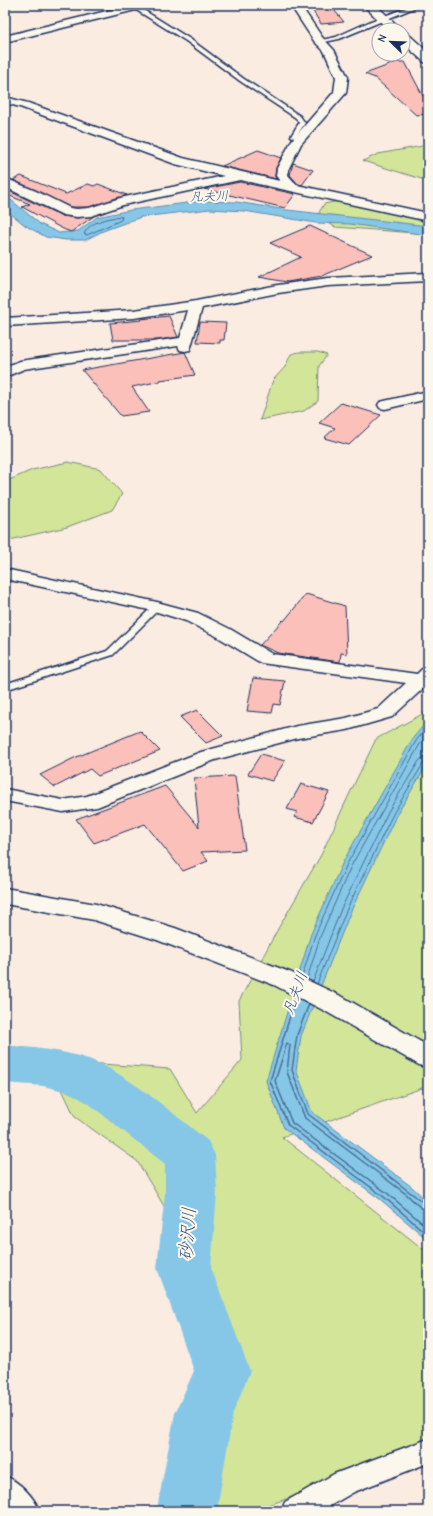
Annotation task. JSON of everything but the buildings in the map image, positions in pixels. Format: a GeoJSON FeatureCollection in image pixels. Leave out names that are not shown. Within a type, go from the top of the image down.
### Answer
{"type":"FeatureCollection","features":[{"type":"Feature","properties":{"kind":"street"},"geometry":{"type":"LineString","coordinates":[[292,188],[282,176],[283,168],[296,143],[340,93],[342,77],[329,50],[320,41],[298,9],[297,5]]}},
{"type":"Feature","properties":{"kind":"street"},"geometry":{"type":"LineString","coordinates":[[369,5],[388,22]]}},
{"type":"Feature","properties":{"kind":"street"},"geometry":{"type":"LineString","coordinates":[[5,38],[137,6]]}},
{"type":"Feature","properties":{"kind":"street"},"geometry":{"type":"LineString","coordinates":[[411,44],[428,60]]}},
{"type":"Feature","properties":{"kind":"street"},"geometry":{"type":"LineString","coordinates":[[5,100],[24,105],[179,161],[292,188],[428,217]]}},
{"type":"Feature","properties":{"kind":"street"},"geometry":{"type":"LineString","coordinates":[[5,182],[68,212],[77,213],[91,212],[120,202],[240,176]]}},
{"type":"Feature","properties":{"kind":"street"},"geometry":{"type":"LineString","coordinates":[[5,322],[134,314],[196,305],[278,289],[328,282],[428,277]]}},
{"type":"Feature","properties":{"kind":"street"},"geometry":{"type":"LineString","coordinates":[[5,373],[20,365],[185,344],[196,305]]}},
{"type":"Feature","properties":{"kind":"street"},"geometry":{"type":"LineString","coordinates":[[385,406],[428,395]]}},
{"type":"Feature","properties":{"kind":"street"},"geometry":{"type":"LineString","coordinates":[[5,574],[192,617],[224,633],[267,659],[425,676]]}},
{"type":"Feature","properties":{"kind":"street"},"geometry":{"type":"LineString","coordinates":[[5,795],[62,806],[90,802],[208,756],[297,732],[347,724],[385,713],[425,676]]}},
{"type":"Feature","properties":{"kind":"street"},"geometry":{"type":"LineString","coordinates":[[5,896],[96,912],[166,934],[283,979],[334,1004],[428,1058]]}},
{"type":"Feature","properties":{"kind":"street"},"geometry":{"type":"LineString","coordinates":[[294,1511],[344,1483],[428,1451]]}},
{"type":"Feature","properties":{"kind":"street"},"geometry":{"type":"LineString","coordinates":[[5,1489],[26,1511]]}},
{"type":"Feature","properties":{"kind":"lane"},"geometry":{"type":"LineString","coordinates":[[320,41],[337,38],[419,5]]}},
{"type":"Feature","properties":{"kind":"lane"},"geometry":{"type":"LineString","coordinates":[[137,6],[188,40],[242,80],[298,116],[302,123],[294,136],[300,138]]}},
{"type":"Feature","properties":{"kind":"lane"},"geometry":{"type":"LineString","coordinates":[[5,687],[110,653],[157,608]]}},
{"type":"Feature","properties":{"kind":"green space"},"geometry":{"type":"Polygon","coordinates":[[[428,145],[428,181],[363,161],[378,154],[428,145]]]}},
{"type":"Feature","properties":{"kind":"green space"},"geometry":{"type":"Polygon","coordinates":[[[339,201],[428,221],[428,234],[335,227],[317,216],[324,204],[339,201]]]}},
{"type":"Feature","properties":{"kind":"green space"},"geometry":{"type":"Polygon","coordinates":[[[299,352],[318,352],[327,355],[319,366],[318,401],[304,411],[260,420],[273,380],[285,367],[291,354],[299,352]]]}},
{"type":"Feature","properties":{"kind":"green space"},"geometry":{"type":"Polygon","coordinates":[[[68,462],[101,469],[122,494],[112,510],[67,527],[5,541],[5,482],[32,470],[68,462]]]}},
{"type":"Feature","properties":{"kind":"green space"},"geometry":{"type":"Polygon","coordinates":[[[428,711],[428,1086],[282,1137],[428,1253],[428,1450],[251,1511],[215,1511],[184,1479],[230,1409],[210,1307],[189,1248],[137,1161],[75,1117],[48,1060],[170,1069],[197,1113],[242,1060],[239,1001],[279,927],[321,855],[376,739],[428,711]]]}},
{"type":"Feature","properties":{"kind":"water"},"geometry":{"type":"Polygon","coordinates":[[[5,198],[11,200],[40,224],[59,233],[78,231],[97,217],[131,210],[203,201],[236,202],[287,210],[428,226],[428,235],[350,224],[316,223],[244,211],[210,209],[141,217],[103,231],[85,240],[66,240],[46,237],[26,226],[5,209],[5,198]]]}},
{"type":"Feature","properties":{"kind":"water","name":"凡夫川"},"geometry":{"type":"Polygon","coordinates":[[[428,720],[428,763],[396,816],[350,913],[301,1036],[296,1070],[312,1112],[412,1187],[428,1202],[428,1240],[381,1200],[284,1128],[266,1081],[311,934],[343,862],[413,738],[428,720]]]}},
{"type":"Feature","properties":{"kind":"waterway","name":"砂沢川"},"geometry":{"type":"LineString","coordinates":[[5,1064],[43,1067],[82,1077],[105,1090],[190,1155],[191,1193],[184,1268],[222,1371],[204,1413],[187,1509],[191,1511]]}}]}
